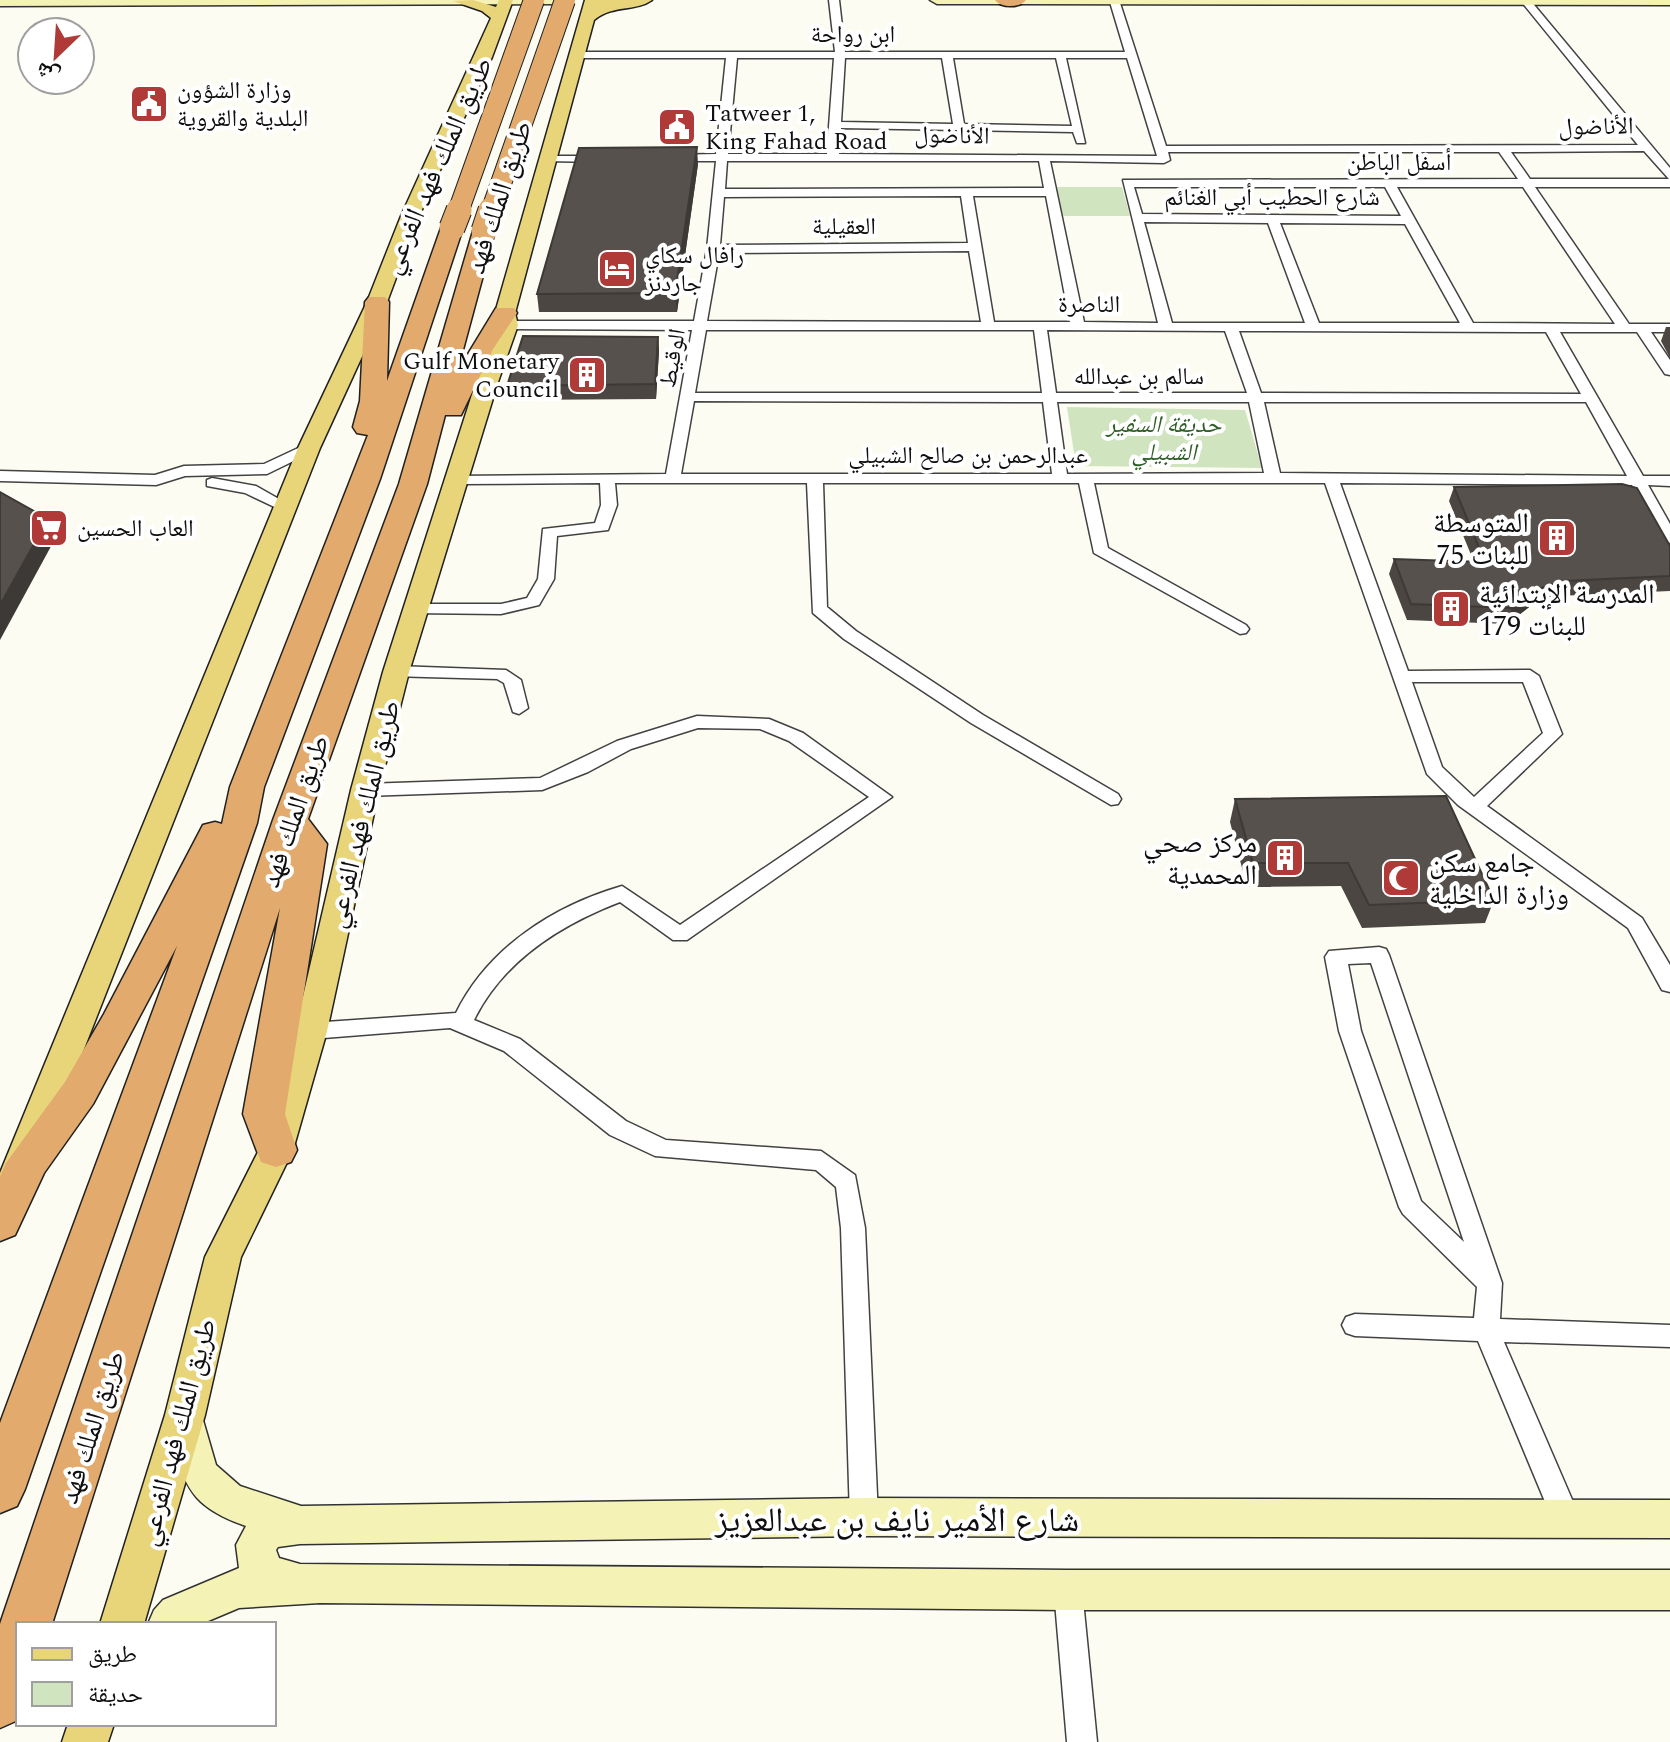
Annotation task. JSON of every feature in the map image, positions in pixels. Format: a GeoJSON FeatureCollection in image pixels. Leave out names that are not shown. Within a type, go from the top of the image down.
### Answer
{"type":"FeatureCollection","features":[{"type":"Feature","properties":{"kind":"highway","name":"طريق الملك فهد"},"geometry":{"type":"LineString","coordinates":[[27,1622],[290,820],[416,473],[468,230],[534,0]]}},
{"type":"Feature","properties":{"kind":"highway"},"geometry":{"type":"LineString","coordinates":[[1004,0],[1017,0]]}},
{"type":"Feature","properties":{"kind":"highway","name":"طريق الملك فهد"},"geometry":{"type":"LineString","coordinates":[[0,1489],[235,838],[247,787],[366,479],[468,230],[581,5]]}},
{"type":"Feature","properties":{"kind":"highway"},"geometry":{"type":"LineString","coordinates":[[366,479],[356,467],[373,401],[377,302]]}},
{"type":"Feature","properties":{"kind":"highway"},"geometry":{"type":"LineString","coordinates":[[416,473],[481,349],[507,319]]}},
{"type":"Feature","properties":{"kind":"highway"},"geometry":{"type":"LineString","coordinates":[[0,1219],[27,1163],[79,1093],[120,1021],[226,812],[247,787]]}},
{"type":"Feature","properties":{"kind":"highway"},"geometry":{"type":"LineString","coordinates":[[276,1150],[264,1114],[309,844],[290,820]]}},
{"type":"Feature","properties":{"kind":"highway"},"geometry":{"type":"LineString","coordinates":[[0,1701],[16,1653]]}},
{"type":"Feature","properties":{"kind":"main road"},"geometry":{"type":"LineString","coordinates":[[0,3],[448,0],[487,8],[558,0]]}},
{"type":"Feature","properties":{"kind":"main road"},"geometry":{"type":"LineString","coordinates":[[581,5],[602,6],[645,0]]}},
{"type":"Feature","properties":{"kind":"main road"},"geometry":{"type":"LineString","coordinates":[[937,0],[1670,1]]}},
{"type":"Feature","properties":{"kind":"main road","name":"طريق الملك فهد الفرعي"},"geometry":{"type":"LineString","coordinates":[[0,1219],[309,448],[377,302],[410,216],[484,57],[504,4]]}},
{"type":"Feature","properties":{"kind":"main road","name":"طريق الملك فهد الفرعي"},"geometry":{"type":"LineString","coordinates":[[123,1622],[185,1415],[223,1257],[276,1150],[311,1031],[365,790],[396,672],[507,319],[575,55],[581,5]]}},
{"type":"Feature","properties":{"kind":"main road"},"geometry":{"type":"LineString","coordinates":[[484,57],[504,49],[528,47],[562,50],[575,55]]}},
{"type":"Feature","properties":{"kind":"main road","name":"شارع الأمير نايف بن عبدالعزيز"},"geometry":{"type":"LineString","coordinates":[[185,1415],[200,1475],[228,1501],[301,1525],[864,1517],[1670,1519]]}},
{"type":"Feature","properties":{"kind":"main road"},"geometry":{"type":"LineString","coordinates":[[301,1525],[268,1529],[256,1545],[258,1567],[271,1577],[320,1583]]}},
{"type":"Feature","properties":{"kind":"main road"},"geometry":{"type":"LineString","coordinates":[[170,1622],[177,1614],[238,1588],[320,1583],[1068,1590],[1670,1590]]}},
{"type":"Feature","properties":{"kind":"street"},"geometry":{"type":"LineString","coordinates":[[833,156],[840,53],[834,0]]}},
{"type":"Feature","properties":{"kind":"street"},"geometry":{"type":"LineString","coordinates":[[1526,1],[1670,176]]}},
{"type":"Feature","properties":{"kind":"street"},"geometry":{"type":"LineString","coordinates":[[1115,2],[1163,154],[1165,183]]}},
{"type":"Feature","properties":{"kind":"street","name":"الوقيط"},"geometry":{"type":"LineString","coordinates":[[673,478],[713,249],[732,54]]}},
{"type":"Feature","properties":{"kind":"street","name":"ابن رواحة"},"geometry":{"type":"LineString","coordinates":[[575,55],[1131,55]]}},
{"type":"Feature","properties":{"kind":"street"},"geometry":{"type":"LineString","coordinates":[[947,55],[959,128]]}},
{"type":"Feature","properties":{"kind":"street"},"geometry":{"type":"LineString","coordinates":[[1060,55],[1084,157]]}},
{"type":"Feature","properties":{"kind":"street"},"geometry":{"type":"LineString","coordinates":[[835,125],[1078,129]]}},
{"type":"Feature","properties":{"kind":"street"},"geometry":{"type":"LineString","coordinates":[[1503,149],[1625,328]]}},
{"type":"Feature","properties":{"kind":"street","name":"الأناضول"},"geometry":{"type":"LineString","coordinates":[[658,158],[1044,158],[1503,149],[1652,153],[1670,157]]}},
{"type":"Feature","properties":{"kind":"street"},"geometry":{"type":"LineString","coordinates":[[547,159],[610,158]]}},
{"type":"Feature","properties":{"kind":"street"},"geometry":{"type":"LineString","coordinates":[[1044,158],[1078,326]]}},
{"type":"Feature","properties":{"kind":"street","name":"أسفل الباطن"},"geometry":{"type":"LineString","coordinates":[[1138,218],[1127,183],[1670,183]]}},
{"type":"Feature","properties":{"kind":"street"},"geometry":{"type":"LineString","coordinates":[[1389,183],[1468,326]]}},
{"type":"Feature","properties":{"kind":"street"},"geometry":{"type":"LineString","coordinates":[[966,192],[988,326]]}},
{"type":"Feature","properties":{"kind":"street"},"geometry":{"type":"LineString","coordinates":[[718,193],[1050,192]]}},
{"type":"Feature","properties":{"kind":"street"},"geometry":{"type":"LineString","coordinates":[[1138,218],[1166,327]]}},
{"type":"Feature","properties":{"kind":"street","name":"شارع الحطيب أبي الغنائم"},"geometry":{"type":"LineString","coordinates":[[1138,218],[1407,220]]}},
{"type":"Feature","properties":{"kind":"street"},"geometry":{"type":"LineString","coordinates":[[1273,220],[1314,328]]}},
{"type":"Feature","properties":{"kind":"street","name":"العقيلية"},"geometry":{"type":"LineString","coordinates":[[713,249],[975,247]]}},
{"type":"Feature","properties":{"kind":"street","name":"الناصرة"},"geometry":{"type":"LineString","coordinates":[[507,319],[700,327],[1670,328]]}},
{"type":"Feature","properties":{"kind":"street"},"geometry":{"type":"LineString","coordinates":[[1040,326],[1060,478]]}},
{"type":"Feature","properties":{"kind":"street"},"geometry":{"type":"LineString","coordinates":[[1231,328],[1256,399],[1273,478]]}},
{"type":"Feature","properties":{"kind":"street"},"geometry":{"type":"LineString","coordinates":[[1551,328],[1670,538]]}},
{"type":"Feature","properties":{"kind":"street"},"geometry":{"type":"LineString","coordinates":[[1642,329],[1670,371]]}},
{"type":"Feature","properties":{"kind":"street","name":"سالم بن عبدالله"},"geometry":{"type":"LineString","coordinates":[[688,397],[1590,398]]}},
{"type":"Feature","properties":{"kind":"street"},"geometry":{"type":"LineString","coordinates":[[156,480],[184,471],[267,469],[309,448]]}},
{"type":"Feature","properties":{"kind":"street"},"geometry":{"type":"LineString","coordinates":[[0,476],[156,480],[247,487],[262,492],[285,507]]}},
{"type":"Feature","properties":{"kind":"street","name":"عبدالرحمن بن صالح الشبيلي"},"geometry":{"type":"LineString","coordinates":[[459,479],[1670,481]]}},
{"type":"Feature","properties":{"kind":"street"},"geometry":{"type":"LineString","coordinates":[[416,609],[501,609],[533,601],[546,579],[549,532],[602,527],[609,505],[607,479]]}},
{"type":"Feature","properties":{"kind":"street"},"geometry":{"type":"LineString","coordinates":[[815,479],[819,609],[850,635],[977,719],[1111,799]]}},
{"type":"Feature","properties":{"kind":"street"},"geometry":{"type":"LineString","coordinates":[[1086,479],[1100,550],[1240,629]]}},
{"type":"Feature","properties":{"kind":"street"},"geometry":{"type":"LineString","coordinates":[[1331,479],[1434,770],[1475,807],[1635,923],[1670,984]]}},
{"type":"Feature","properties":{"kind":"street"},"geometry":{"type":"LineString","coordinates":[[396,672],[500,674],[512,680],[519,708]]}},
{"type":"Feature","properties":{"kind":"street"},"geometry":{"type":"LineString","coordinates":[[1400,677],[1530,676],[1553,734],[1475,807]]}},
{"type":"Feature","properties":{"kind":"street"},"geometry":{"type":"LineString","coordinates":[[365,790],[542,784],[624,745],[697,722],[763,723],[796,737],[882,797],[680,935],[622,893],[571,913],[529,940],[479,988],[461,1024]]}},
{"type":"Feature","properties":{"kind":"street"},"geometry":{"type":"LineString","coordinates":[[1490,1283],[1411,1207],[1350,1031],[1336,957],[1379,955],[1490,1283],[1486,1330],[1566,1518]]}},
{"type":"Feature","properties":{"kind":"street"},"geometry":{"type":"LineString","coordinates":[[311,1031],[451,1020],[512,1045],[618,1128],[663,1149],[821,1161],[847,1182],[853,1228],[864,1517]]}},
{"type":"Feature","properties":{"kind":"street"},"geometry":{"type":"LineString","coordinates":[[1355,1325],[1670,1336]]}},
{"type":"Feature","properties":{"kind":"street"},"geometry":{"type":"LineString","coordinates":[[1068,1590],[1082,1742]]}},
{"type":"Feature","properties":{"kind":"green space"},"geometry":{"type":"Polygon","coordinates":[[[1055,187],[1122,187],[1130,216],[1063,216],[1055,187]]]}},
{"type":"Feature","properties":{"kind":"green space","name":"حديقة السفير الشبيلي"},"geometry":{"type":"Polygon","coordinates":[[[1067,407],[1245,410],[1262,468],[1076,466],[1067,407]]]}},
{"type":"Feature","properties":{"kind":"building","name":"رافال سكاي جاردنز"},"geometry":{"type":"Polygon","coordinates":[[[697,147],[675,293],[537,294],[579,148],[697,147]]]}},
{"type":"Feature","properties":{"kind":"building","name":"Gulf Monetary Council"},"geometry":{"type":"Polygon","coordinates":[[[523,336],[658,337],[655,384],[507,386],[523,336]]]}},
{"type":"Feature","properties":{"kind":"building","name":"المتوسطة 75 للبنات"},"geometry":{"type":"Polygon","coordinates":[[[1622,484],[1637,488],[1670,546],[1670,576],[1563,581],[1538,589],[1512,608],[1411,604],[1394,559],[1485,562],[1454,487],[1622,484]]]}},
{"type":"Feature","properties":{"kind":"building"},"geometry":{"type":"Polygon","coordinates":[[[0,492],[48,519],[0,605],[0,492]]]}},
{"type":"Feature","properties":{"kind":"building"},"geometry":{"type":"Polygon","coordinates":[[[1446,796],[1494,900],[1369,905],[1348,863],[1253,863],[1235,799],[1446,796]]]}},
{"type":"Feature","properties":{"kind":"place","name":"وزارة الشؤون البلدية والقروية"},"geometry":{"type":"Point","coordinates":[149,104]}},
{"type":"Feature","properties":{"kind":"place","name":"Tatweer 1, King Fahad Road"},"geometry":{"type":"Point","coordinates":[677,127]}},
{"type":"Feature","properties":{"kind":"place","name":"رافال سكاي جاردنز"},"geometry":{"type":"Point","coordinates":[617,269]}},
{"type":"Feature","properties":{"kind":"place","name":"Gulf Monetary Council"},"geometry":{"type":"Point","coordinates":[587,375]}},
{"type":"Feature","properties":{"kind":"place","name":"العاب الحسين"},"geometry":{"type":"Point","coordinates":[49,528]}},
{"type":"Feature","properties":{"kind":"place","name":"المتوسطة 75 للبنات"},"geometry":{"type":"Point","coordinates":[1557,538]}},
{"type":"Feature","properties":{"kind":"place","name":"المدرسة الإبتدائية 179 للبنات"},"geometry":{"type":"Point","coordinates":[1451,609]}},
{"type":"Feature","properties":{"kind":"place","name":"مركز صحي المحمدية"},"geometry":{"type":"Point","coordinates":[1285,858]}},
{"type":"Feature","properties":{"kind":"place","name":"جامع سكن وزارة الداخلية"},"geometry":{"type":"Point","coordinates":[1401,878]}}]}
